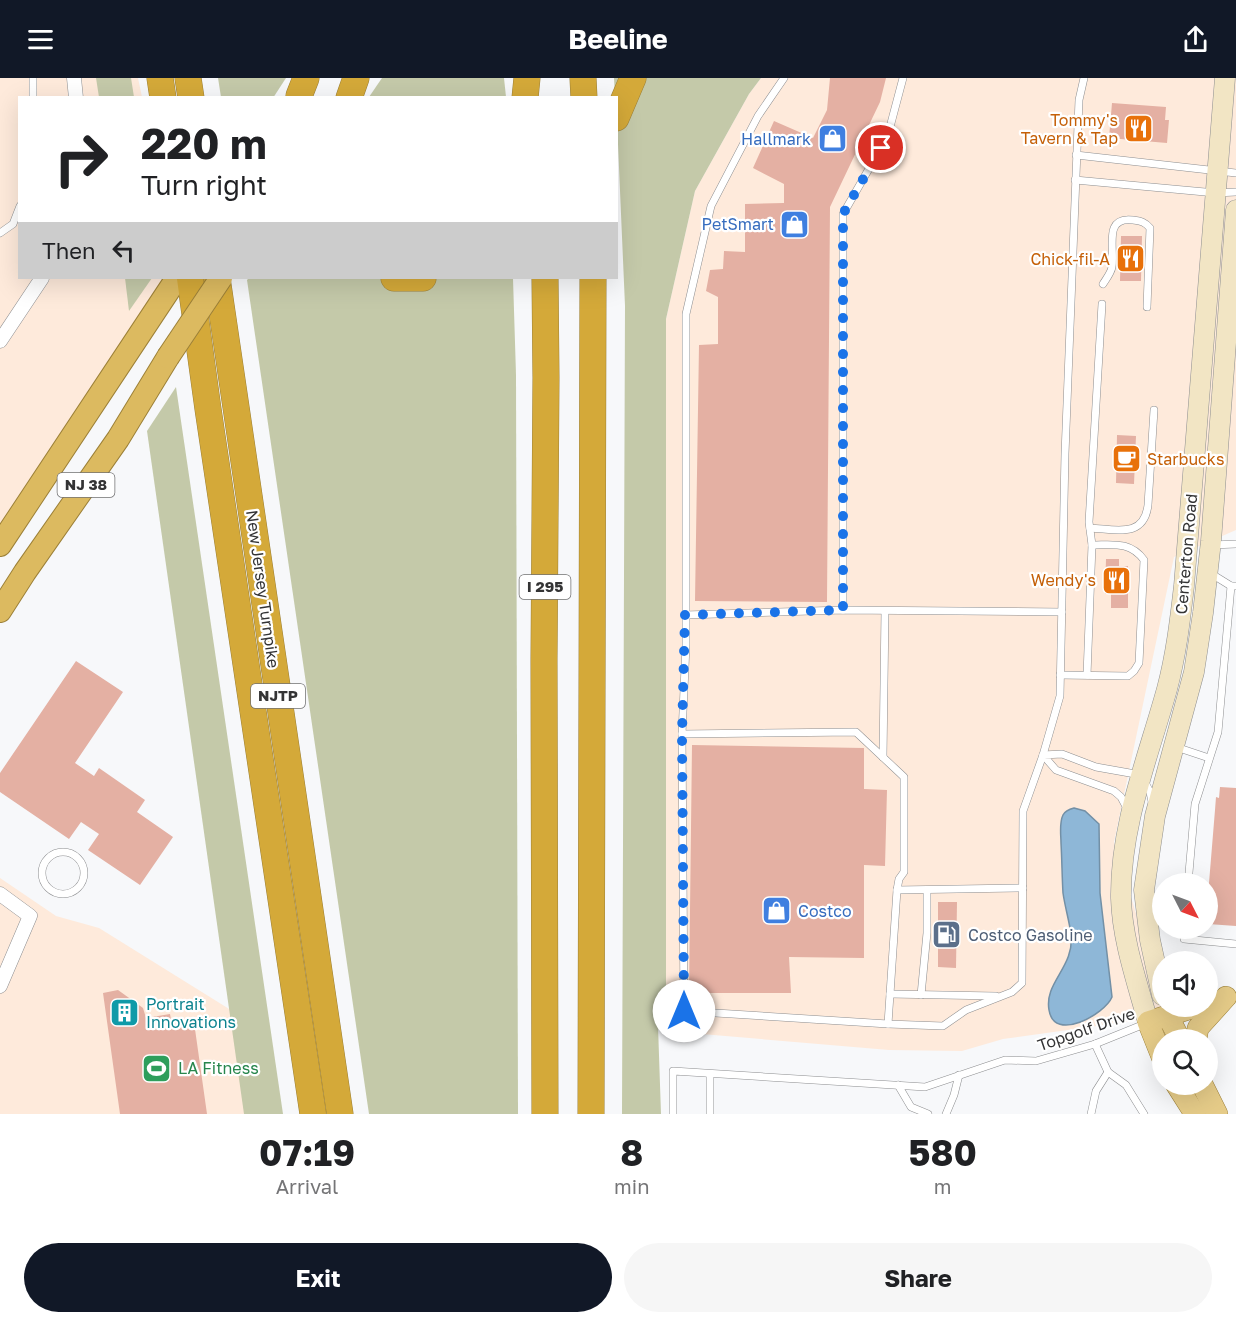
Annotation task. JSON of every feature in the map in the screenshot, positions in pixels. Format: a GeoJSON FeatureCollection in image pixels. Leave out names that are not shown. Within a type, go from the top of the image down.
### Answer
{"type":"FeatureCollection","features":[{"type":"Feature","properties":{"kind":"highway"},"geometry":{"type":"LineString","coordinates":[[160,78],[163,96]]}},
{"type":"Feature","properties":{"kind":"highway"},"geometry":{"type":"LineString","coordinates":[[188,78],[191,96]]}},
{"type":"Feature","properties":{"kind":"highway"},"geometry":{"type":"LineString","coordinates":[[342,96],[355,78]]}},
{"type":"Feature","properties":{"kind":"highway"},"geometry":{"type":"LineString","coordinates":[[350,96],[355,78]]}},
{"type":"Feature","properties":{"kind":"highway"},"geometry":{"type":"LineString","coordinates":[[525,96],[527,78]]}},
{"type":"Feature","properties":{"kind":"highway"},"geometry":{"type":"LineString","coordinates":[[536,78],[538,96]]}},
{"type":"Feature","properties":{"kind":"highway"},"geometry":{"type":"LineString","coordinates":[[583,78],[584,96]]}},
{"type":"Feature","properties":{"kind":"highway"},"geometry":{"type":"LineString","coordinates":[[618,113],[633,78]]}},
{"type":"Feature","properties":{"kind":"highway","name":"NJ 38"},"geometry":{"type":"LineString","coordinates":[[0,545],[176,279]]}},
{"type":"Feature","properties":{"kind":"highway","name":"New Jersey Turnpike"},"geometry":{"type":"LineString","coordinates":[[190,279],[313,1114]]}},
{"type":"Feature","properties":{"kind":"highway","name":"NJ 38"},"geometry":{"type":"LineString","coordinates":[[0,611],[118,439],[218,279]]}},
{"type":"Feature","properties":{"kind":"highway","name":"New Jersey Turnpike"},"geometry":{"type":"LineString","coordinates":[[219,279],[340,1114]]}},
{"type":"Feature","properties":{"kind":"highway","name":"I 295"},"geometry":{"type":"LineString","coordinates":[[545,279],[545,1114]]}},
{"type":"Feature","properties":{"kind":"highway","name":"I 295"},"geometry":{"type":"LineString","coordinates":[[591,1114],[593,279]]}},
{"type":"Feature","properties":{"kind":"main road","name":"Centerton Road"},"geometry":{"type":"LineString","coordinates":[[1152,999],[1131,956],[1121,897],[1130,815],[1177,647],[1216,193],[1227,172],[1225,78]]}},
{"type":"Feature","properties":{"kind":"main road","name":"Centerton Road"},"geometry":{"type":"LineString","coordinates":[[1152,951],[1144,890],[1155,816],[1194,672],[1208,572],[1236,210]]}},
{"type":"Feature","properties":{"kind":"main road"},"geometry":{"type":"LineString","coordinates":[[1174,746],[1166,730],[1182,672],[1177,647]]}},
{"type":"Feature","properties":{"kind":"main road"},"geometry":{"type":"LineString","coordinates":[[1198,1029],[1223,998]]}},
{"type":"Feature","properties":{"kind":"main road","name":"Centerton Road"},"geometry":{"type":"LineString","coordinates":[[1162,1017],[1171,1029]]}},
{"type":"Feature","properties":{"kind":"main road"},"geometry":{"type":"LineString","coordinates":[[1183,1095],[1195,1114]]}},
{"type":"Feature","properties":{"kind":"main road"},"geometry":{"type":"LineString","coordinates":[[1208,1095],[1217,1114]]}},
{"type":"Feature","properties":{"kind":"street"},"geometry":{"type":"LineString","coordinates":[[74,78],[76,96]]}},
{"type":"Feature","properties":{"kind":"street"},"geometry":{"type":"LineString","coordinates":[[0,341],[41,279]]}},
{"type":"Feature","properties":{"kind":"street"},"geometry":{"type":"LineString","coordinates":[[0,894],[30,916],[0,986]]}},
{"type":"Feature","properties":{"kind":"lane"},"geometry":{"type":"LineString","coordinates":[[33,78],[33,96]]}},
{"type":"Feature","properties":{"kind":"lane"},"geometry":{"type":"LineString","coordinates":[[784,78],[758,116],[711,206],[686,314],[685,615],[682,734],[684,1011],[943,1026],[966,1010],[1012,992],[1022,983],[1023,811],[1043,755],[1060,696],[1075,180],[1079,99],[1084,78]]}},
{"type":"Feature","properties":{"kind":"lane"},"geometry":{"type":"LineString","coordinates":[[843,610],[843,214],[890,128],[903,78]]}},
{"type":"Feature","properties":{"kind":"lane"},"geometry":{"type":"LineString","coordinates":[[1076,155],[1227,172]]}},
{"type":"Feature","properties":{"kind":"lane"},"geometry":{"type":"LineString","coordinates":[[1075,180],[1216,193],[1236,192]]}},
{"type":"Feature","properties":{"kind":"lane"},"geometry":{"type":"LineString","coordinates":[[0,233],[14,224],[18,212]]}},
{"type":"Feature","properties":{"kind":"lane"},"geometry":{"type":"LineString","coordinates":[[1103,284],[1112,269],[1113,228],[1125,219],[1142,221],[1150,228],[1147,307]]}},
{"type":"Feature","properties":{"kind":"lane"},"geometry":{"type":"LineString","coordinates":[[1087,675],[1092,545],[1090,528],[1102,304]]}},
{"type":"Feature","properties":{"kind":"lane"},"geometry":{"type":"LineString","coordinates":[[1090,528],[1131,530],[1143,523],[1147,514],[1154,410]]}},
{"type":"Feature","properties":{"kind":"lane"},"geometry":{"type":"LineString","coordinates":[[1210,545],[1236,544]]}},
{"type":"Feature","properties":{"kind":"lane"},"geometry":{"type":"LineString","coordinates":[[1060,675],[1128,676],[1139,663],[1144,560],[1136,550],[1125,546],[1092,545]]}},
{"type":"Feature","properties":{"kind":"lane"},"geometry":{"type":"LineString","coordinates":[[1189,873],[1195,804],[1218,732],[1233,586],[1208,572]]}},
{"type":"Feature","properties":{"kind":"lane"},"geometry":{"type":"LineString","coordinates":[[685,615],[843,610],[1062,612]]}},
{"type":"Feature","properties":{"kind":"lane"},"geometry":{"type":"LineString","coordinates":[[883,757],[885,610]]}},
{"type":"Feature","properties":{"kind":"lane"},"geometry":{"type":"LineString","coordinates":[[682,734],[856,732],[904,777],[904,872],[898,879],[888,1024]]}},
{"type":"Feature","properties":{"kind":"lane"},"geometry":{"type":"LineString","coordinates":[[1174,746],[1209,758]]}},
{"type":"Feature","properties":{"kind":"lane"},"geometry":{"type":"LineString","coordinates":[[1043,755],[1062,754],[1096,767],[1141,775],[1150,792],[1155,816]]}},
{"type":"Feature","properties":{"kind":"lane"},"geometry":{"type":"LineString","coordinates":[[1043,755],[1056,770],[1114,790],[1126,805],[1130,815]]}},
{"type":"Feature","properties":{"kind":"lane"},"geometry":{"type":"LineString","coordinates":[[60,851],[74,854],[79,858],[84,878],[76,890],[63,894],[56,893],[45,884],[42,870],[48,858],[60,851]]}},
{"type":"Feature","properties":{"kind":"lane"},"geometry":{"type":"LineString","coordinates":[[897,890],[1023,888]]}},
{"type":"Feature","properties":{"kind":"lane"},"geometry":{"type":"LineString","coordinates":[[921,994],[927,933],[927,890]]}},
{"type":"Feature","properties":{"kind":"lane"},"geometry":{"type":"LineString","coordinates":[[1184,939],[1236,944]]}},
{"type":"Feature","properties":{"kind":"lane"},"geometry":{"type":"LineString","coordinates":[[890,994],[1002,996]]}},
{"type":"Feature","properties":{"kind":"lane","name":"Topgolf Drive"},"geometry":{"type":"LineString","coordinates":[[673,1114],[673,1071],[925,1087],[1005,1060],[1036,1061],[1095,1044],[1156,1017]]}},
{"type":"Feature","properties":{"kind":"lane"},"geometry":{"type":"LineString","coordinates":[[1095,1044],[1108,1072],[1126,1085],[1144,1114]]}},
{"type":"Feature","properties":{"kind":"lane"},"geometry":{"type":"LineString","coordinates":[[1091,1114],[1096,1091],[1108,1072]]}},
{"type":"Feature","properties":{"kind":"lane"},"geometry":{"type":"LineString","coordinates":[[710,1074],[710,1114]]}},
{"type":"Feature","properties":{"kind":"lane"},"geometry":{"type":"LineString","coordinates":[[946,1114],[959,1075]]}},
{"type":"Feature","properties":{"kind":"lane"},"geometry":{"type":"LineString","coordinates":[[898,1085],[911,1107],[928,1114]]}},
{"type":"Feature","properties":{"kind":"shaded area"},"geometry":{"type":"Polygon","coordinates":[[[0,78],[138,78],[142,96],[18,96],[18,279],[169,279],[0,526],[0,78]]]}},
{"type":"Feature","properties":{"kind":"shaded area"},"geometry":{"type":"Polygon","coordinates":[[[761,78],[1236,78],[1236,530],[1174,557],[1114,842],[1152,966],[1152,1017],[1161,1017],[1003,1039],[962,1051],[889,1050],[666,1031],[666,319],[695,191],[749,94],[761,78]]]}},
{"type":"Feature","properties":{"kind":"shaded area"},"geometry":{"type":"Polygon","coordinates":[[[0,878],[56,916],[99,928],[234,1012],[246,1114],[0,1114],[0,878]]]}},
{"type":"Feature","properties":{"kind":"green space"},"geometry":{"type":"Polygon","coordinates":[[[96,78],[131,78],[134,96],[99,96],[96,78]]]}},
{"type":"Feature","properties":{"kind":"green space"},"geometry":{"type":"Polygon","coordinates":[[[218,78],[286,78],[274,96],[221,96],[218,78]]]}},
{"type":"Feature","properties":{"kind":"green space"},"geometry":{"type":"Polygon","coordinates":[[[382,78],[504,78],[506,96],[370,96],[382,78]]]}},
{"type":"Feature","properties":{"kind":"green space"},"geometry":{"type":"Polygon","coordinates":[[[614,78],[761,78],[749,94],[695,191],[666,319],[666,1026],[658,1026],[661,1114],[622,1114],[625,306],[618,96],[615,96],[614,78]]]}},
{"type":"Feature","properties":{"kind":"green space"},"geometry":{"type":"Polygon","coordinates":[[[125,279],[151,279],[129,311],[125,279]]]}},
{"type":"Feature","properties":{"kind":"green space"},"geometry":{"type":"Polygon","coordinates":[[[513,279],[516,375],[518,1114],[369,1114],[247,280],[513,279]]]}},
{"type":"Feature","properties":{"kind":"green space"},"geometry":{"type":"Polygon","coordinates":[[[176,387],[283,1114],[244,1114],[147,431],[176,387]]]}},
{"type":"Feature","properties":{"kind":"water"},"geometry":{"type":"Polygon","coordinates":[[[1074,808],[1085,811],[1099,824],[1100,893],[1112,997],[1100,1011],[1069,1025],[1053,1020],[1049,1010],[1049,1000],[1055,982],[1069,956],[1071,946],[1063,893],[1061,822],[1064,814],[1074,808]]]}},
{"type":"Feature","properties":{"kind":"building"},"geometry":{"type":"Polygon","coordinates":[[[830,78],[886,78],[880,102],[830,207],[827,602],[695,601],[699,345],[718,344],[718,297],[706,291],[710,270],[723,269],[724,251],[745,252],[745,204],[784,203],[784,184],[753,168],[774,121],[813,138],[827,110],[830,78]]]}},
{"type":"Feature","properties":{"kind":"building","name":"Tommy's Tavern & Tap"},"geometry":{"type":"Polygon","coordinates":[[[1112,103],[1166,107],[1165,120],[1169,120],[1167,143],[1109,138],[1112,103]]]}},
{"type":"Feature","properties":{"kind":"building","name":"Chick-fil-A"},"geometry":{"type":"Polygon","coordinates":[[[1121,236],[1142,236],[1141,281],[1120,281],[1121,236]]]}},
{"type":"Feature","properties":{"kind":"building","name":"Starbucks"},"geometry":{"type":"Polygon","coordinates":[[[1117,435],[1136,436],[1134,484],[1116,483],[1117,435]]]}},
{"type":"Feature","properties":{"kind":"building","name":"Wendy's"},"geometry":{"type":"Polygon","coordinates":[[[1106,559],[1119,559],[1119,566],[1128,566],[1128,608],[1111,608],[1111,594],[1105,594],[1106,559]]]}},
{"type":"Feature","properties":{"kind":"building"},"geometry":{"type":"Polygon","coordinates":[[[76,661],[123,692],[75,763],[94,776],[99,768],[145,800],[137,812],[173,837],[140,885],[88,850],[99,834],[81,822],[69,839],[0,792],[0,773],[76,661]]]}},
{"type":"Feature","properties":{"kind":"building","name":"Costco"},"geometry":{"type":"Polygon","coordinates":[[[692,745],[864,748],[864,789],[887,790],[885,866],[864,865],[864,958],[789,957],[791,993],[689,993],[692,745]]]}},
{"type":"Feature","properties":{"kind":"building"},"geometry":{"type":"Polygon","coordinates":[[[1220,787],[1236,788],[1236,926],[1218,925],[1218,873],[1210,873],[1216,797],[1219,798],[1220,787]]]}},
{"type":"Feature","properties":{"kind":"building","name":"Costco Gasoline"},"geometry":{"type":"Polygon","coordinates":[[[938,902],[957,902],[956,968],[938,967],[938,902]]]}},
{"type":"Feature","properties":{"kind":"building","name":"LA Fitness"},"geometry":{"type":"Polygon","coordinates":[[[118,990],[143,1008],[146,1018],[170,1014],[172,1025],[194,1022],[207,1114],[120,1114],[103,993],[118,990]]]}},
{"type":"Feature","properties":{"kind":"place","name":"Tommy's Tavern & Tap"},"geometry":{"type":"Point","coordinates":[1139,129]}},
{"type":"Feature","properties":{"kind":"place","name":"Hallmark"},"geometry":{"type":"Point","coordinates":[832,139]}},
{"type":"Feature","properties":{"kind":"place","name":"PetSmart"},"geometry":{"type":"Point","coordinates":[795,224]}},
{"type":"Feature","properties":{"kind":"place","name":"Chick-fil-A"},"geometry":{"type":"Point","coordinates":[1131,259]}},
{"type":"Feature","properties":{"kind":"place","name":"Starbucks"},"geometry":{"type":"Point","coordinates":[1126,459]}},
{"type":"Feature","properties":{"kind":"place","name":"Wendy's"},"geometry":{"type":"Point","coordinates":[1117,580]}},
{"type":"Feature","properties":{"kind":"place","name":"Costco"},"geometry":{"type":"Point","coordinates":[777,911]}},
{"type":"Feature","properties":{"kind":"place","name":"Costco Gasoline"},"geometry":{"type":"Point","coordinates":[947,935]}},
{"type":"Feature","properties":{"kind":"place","name":"Portrait Innovations"},"geometry":{"type":"Point","coordinates":[125,1013]}},
{"type":"Feature","properties":{"kind":"place","name":"LA Fitness"},"geometry":{"type":"Point","coordinates":[157,1068]}},
{"type":"Feature","properties":{"kind":"route"},"geometry":{"type":"LineString","coordinates":[[684,1011],[682,734],[685,615],[843,610],[843,214],[881,148]]}}]}
